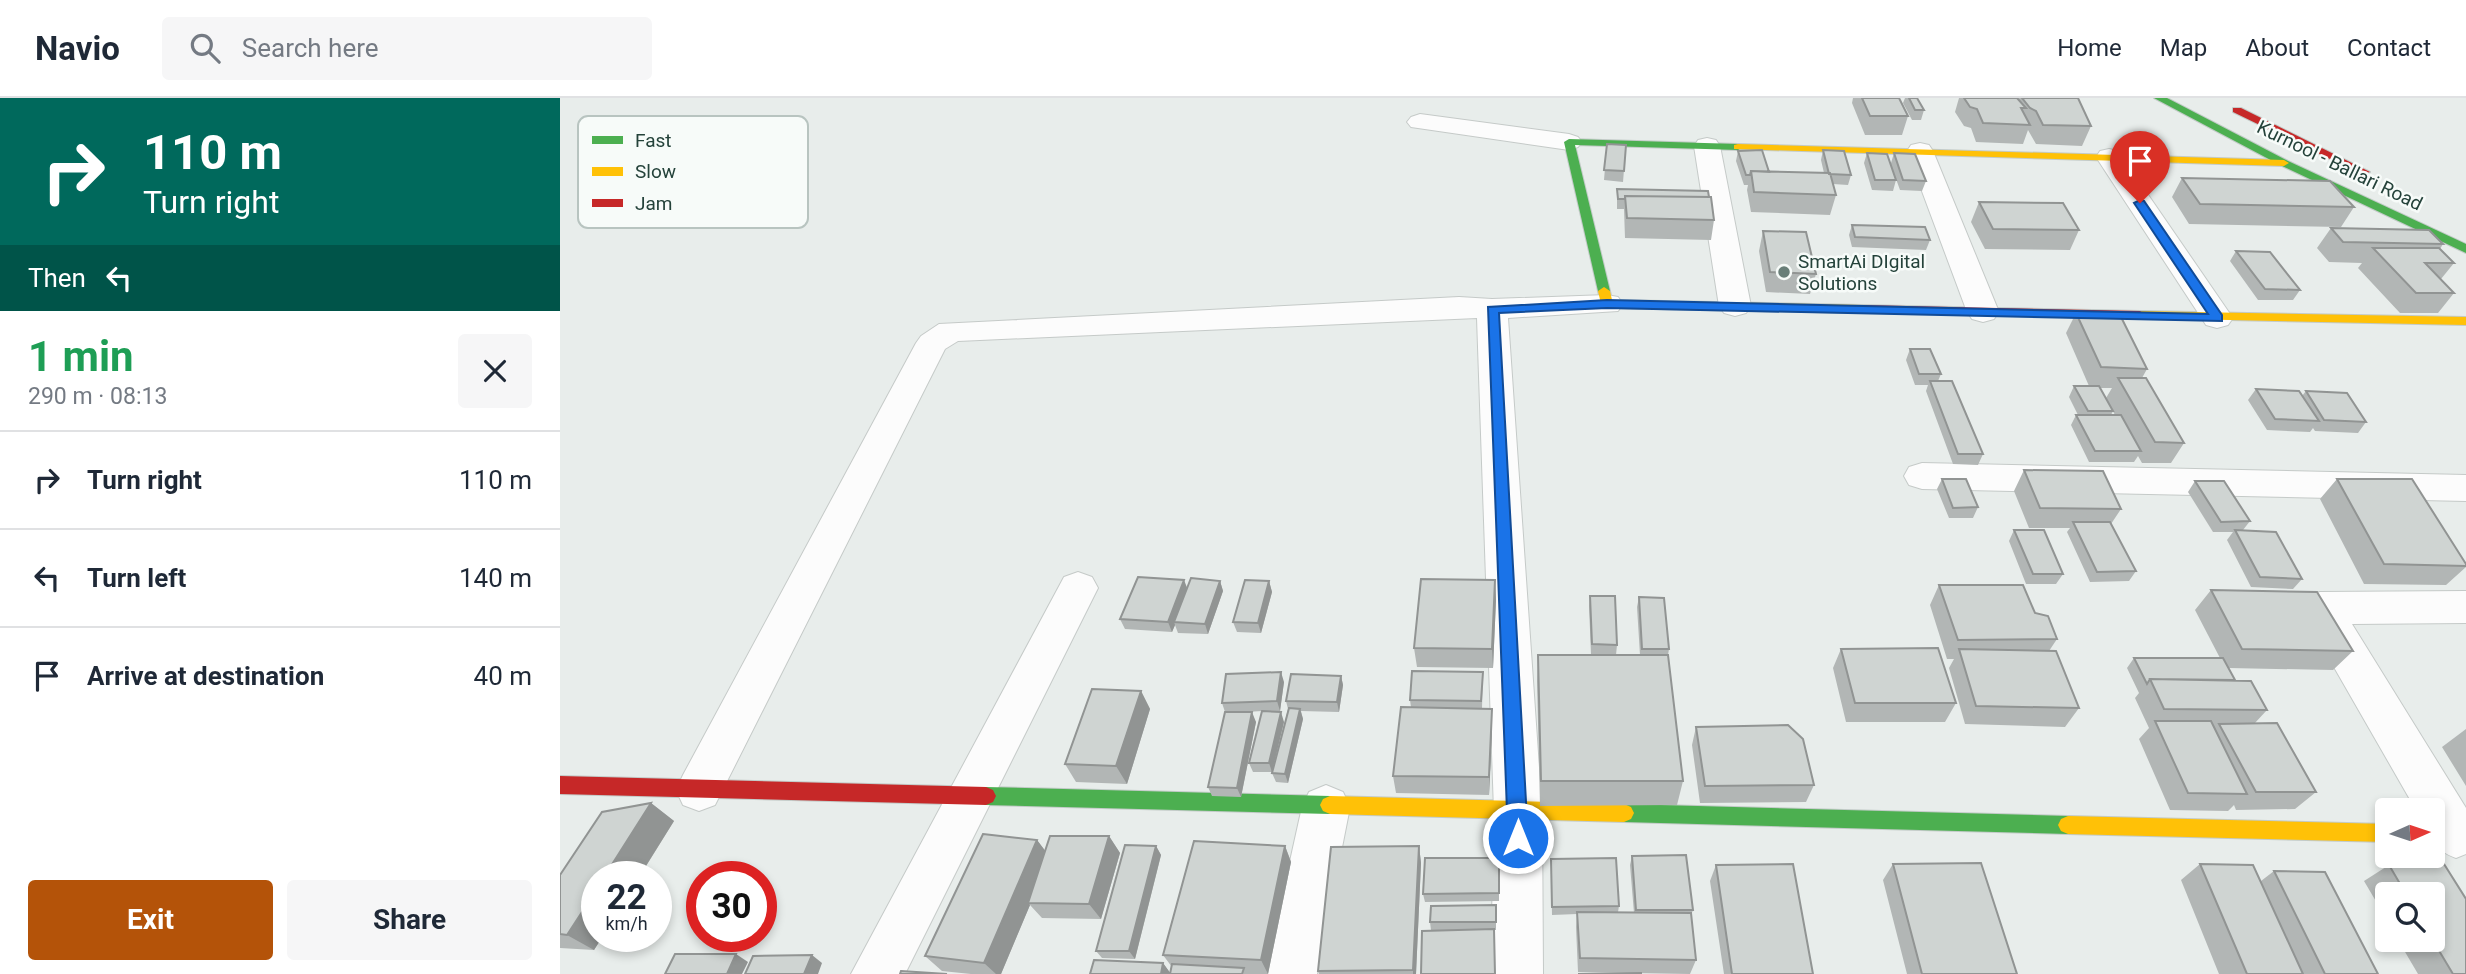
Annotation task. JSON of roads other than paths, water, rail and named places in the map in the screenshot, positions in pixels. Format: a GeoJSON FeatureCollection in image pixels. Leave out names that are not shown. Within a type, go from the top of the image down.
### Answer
{"type":"FeatureCollection","features":[{"type":"Feature","properties":{"kind":"street","name":"Kurnool - Ballari Road"},"geometry":{"type":"LineString","coordinates":[[2159,98],[2284,163],[2466,249]]}},
{"type":"Feature","properties":{"kind":"street"},"geometry":{"type":"LineString","coordinates":[[2225,104],[2382,180]]}},
{"type":"Feature","properties":{"kind":"street"},"geometry":{"type":"LineString","coordinates":[[1420,122],[1569,142],[2284,163]]}},
{"type":"Feature","properties":{"kind":"street"},"geometry":{"type":"LineString","coordinates":[[1569,142],[1607,304]]}},
{"type":"Feature","properties":{"kind":"street"},"geometry":{"type":"LineString","coordinates":[[1707,146],[1735,306]]}},
{"type":"Feature","properties":{"kind":"street"},"geometry":{"type":"LineString","coordinates":[[1920,151],[1983,312]]}},
{"type":"Feature","properties":{"kind":"street"},"geometry":{"type":"LineString","coordinates":[[2109,158],[2217,318]]}},
{"type":"Feature","properties":{"kind":"street"},"geometry":{"type":"LineString","coordinates":[[699,790],[932,343],[950,331],[1460,307],[1492,309],[1607,304],[2466,321]]}},
{"type":"Feature","properties":{"kind":"street"},"geometry":{"type":"LineString","coordinates":[[1492,309],[1518,811],[1517,974]]}},
{"type":"Feature","properties":{"kind":"street"},"geometry":{"type":"LineString","coordinates":[[1922,476],[2466,488]]}},
{"type":"Feature","properties":{"kind":"street"},"geometry":{"type":"LineString","coordinates":[[877,974],[1078,588]]}},
{"type":"Feature","properties":{"kind":"street"},"geometry":{"type":"LineString","coordinates":[[2451,835],[2320,608],[2466,607]]}},
{"type":"Feature","properties":{"kind":"street"},"geometry":{"type":"LineString","coordinates":[[560,785],[2375,833]]}},
{"type":"Feature","properties":{"kind":"street"},"geometry":{"type":"LineString","coordinates":[[1291,974],[1326,807]]}},
{"type":"Feature","properties":{"kind":"place","name":"SmartAi DIgital Solutions"},"geometry":{"type":"Point","coordinates":[1784,272]}}]}
